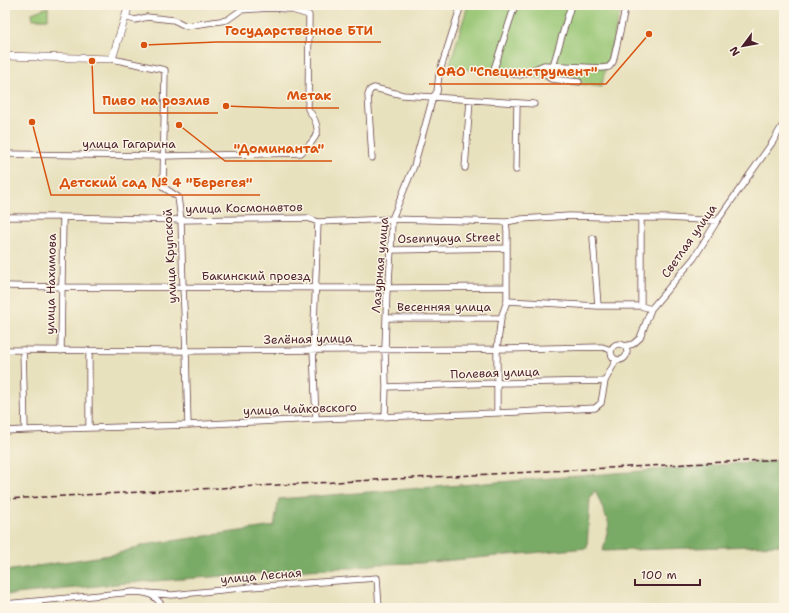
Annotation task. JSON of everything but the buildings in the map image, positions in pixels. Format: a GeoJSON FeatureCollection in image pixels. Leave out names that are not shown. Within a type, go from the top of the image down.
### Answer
{"type":"FeatureCollection","features":[{"type":"Feature","properties":{"kind":"main road"},"geometry":{"type":"LineString","coordinates":[[5,56],[112,59],[129,5]]}},
{"type":"Feature","properties":{"kind":"street","name":"Лазурная улица"},"geometry":{"type":"LineString","coordinates":[[385,417],[387,288],[389,281],[392,219],[414,166],[433,97],[437,92],[439,74],[461,5]]}},
{"type":"Feature","properties":{"kind":"street"},"geometry":{"type":"LineString","coordinates":[[515,5],[493,72],[521,75],[544,65],[602,68],[608,66],[613,62],[626,5]]}},
{"type":"Feature","properties":{"kind":"street"},"geometry":{"type":"LineString","coordinates":[[571,5],[547,74],[551,79],[579,82]]}},
{"type":"Feature","properties":{"kind":"street","name":"улица Гагарина"},"geometry":{"type":"LineString","coordinates":[[5,154],[164,156],[301,153],[310,145],[317,135],[314,117],[308,109],[309,15],[289,9],[269,8],[241,10],[228,20],[186,26],[174,20],[147,16],[135,20],[125,17]]}},
{"type":"Feature","properties":{"kind":"street","name":"улица Крупской"},"geometry":{"type":"LineString","coordinates":[[112,59],[165,70],[163,187],[178,197],[181,220],[188,424]]}},
{"type":"Feature","properties":{"kind":"street"},"geometry":{"type":"LineString","coordinates":[[372,158],[368,95],[370,90],[374,88],[403,95],[534,104]]}},
{"type":"Feature","properties":{"kind":"street"},"geometry":{"type":"LineString","coordinates":[[465,168],[470,100]]}},
{"type":"Feature","properties":{"kind":"street"},"geometry":{"type":"LineString","coordinates":[[516,170],[517,103]]}},
{"type":"Feature","properties":{"kind":"street","name":"Светлая улица"},"geometry":{"type":"LineString","coordinates":[[625,346],[633,344],[640,338],[651,310],[694,258],[717,221],[772,143],[784,123]]}},
{"type":"Feature","properties":{"kind":"street","name":"улица Космонавтов"},"geometry":{"type":"LineString","coordinates":[[5,217],[63,216],[181,220],[308,218],[318,222],[392,219],[506,222],[522,219],[569,216],[668,218],[717,221]]}},
{"type":"Feature","properties":{"kind":"street","name":"улица Нахимова"},"geometry":{"type":"LineString","coordinates":[[61,351],[63,216]]}},
{"type":"Feature","properties":{"kind":"street"},"geometry":{"type":"LineString","coordinates":[[641,218],[641,306]]}},
{"type":"Feature","properties":{"kind":"street"},"geometry":{"type":"LineString","coordinates":[[316,418],[313,350],[318,222]]}},
{"type":"Feature","properties":{"kind":"street"},"geometry":{"type":"LineString","coordinates":[[497,413],[498,349],[501,318],[507,301],[506,222]]}},
{"type":"Feature","properties":{"kind":"street"},"geometry":{"type":"LineString","coordinates":[[593,238],[598,306]]}},
{"type":"Feature","properties":{"kind":"street","name":"Osennyaya Street"},"geometry":{"type":"LineString","coordinates":[[391,250],[507,248]]}},
{"type":"Feature","properties":{"kind":"street","name":"Бакинский проезд"},"geometry":{"type":"LineString","coordinates":[[5,286],[316,288],[506,287]]}},
{"type":"Feature","properties":{"kind":"street"},"geometry":{"type":"LineString","coordinates":[[507,301],[598,306],[641,306],[651,310]]}},
{"type":"Feature","properties":{"kind":"street","name":"Весенняя улица"},"geometry":{"type":"LineString","coordinates":[[386,318],[501,318]]}},
{"type":"Feature","properties":{"kind":"street"},"geometry":{"type":"LineString","coordinates":[[616,344],[625,346],[628,353],[623,360],[619,361],[612,358],[611,350],[616,344]]}},
{"type":"Feature","properties":{"kind":"street","name":"Зелёная улица"},"geometry":{"type":"LineString","coordinates":[[5,350],[186,351],[602,347],[611,350]]}},
{"type":"Feature","properties":{"kind":"street"},"geometry":{"type":"LineString","coordinates":[[23,350],[25,430]]}},
{"type":"Feature","properties":{"kind":"street"},"geometry":{"type":"LineString","coordinates":[[89,351],[89,428]]}},
{"type":"Feature","properties":{"kind":"street"},"geometry":{"type":"LineString","coordinates":[[605,381],[616,360]]}},
{"type":"Feature","properties":{"kind":"street","name":"Полевая улица"},"geometry":{"type":"LineString","coordinates":[[386,387],[605,381]]}},
{"type":"Feature","properties":{"kind":"street","name":"улица Чайковского"},"geometry":{"type":"LineString","coordinates":[[5,431],[595,408],[601,403],[605,381]]}},
{"type":"Feature","properties":{"kind":"street","name":"улица Лесная"},"geometry":{"type":"LineString","coordinates":[[5,604],[133,592],[172,595],[251,587],[378,578],[378,608]]}},
{"type":"Feature","properties":{"kind":"street"},"geometry":{"type":"LineString","coordinates":[[147,593],[159,601],[163,607],[167,599],[172,595]]}},
{"type":"Feature","properties":{"kind":"green space"},"geometry":{"type":"Polygon","coordinates":[[[468,5],[622,5],[601,87],[449,67],[468,5]]]}},
{"type":"Feature","properties":{"kind":"green space"},"geometry":{"type":"Polygon","coordinates":[[[48,7],[48,19],[33,19],[32,13],[48,7]]]}},
{"type":"Feature","properties":{"kind":"green space"},"geometry":{"type":"Polygon","coordinates":[[[784,460],[784,545],[603,551],[609,524],[595,490],[590,498],[587,548],[420,563],[380,564],[351,568],[127,583],[5,595],[5,571],[116,554],[144,545],[274,526],[279,499],[784,460]]]}},
{"type":"Feature","properties":{"kind":"railway"},"geometry":{"type":"LineString","coordinates":[[5,499],[784,459]]}},
{"type":"Feature","properties":{"kind":"place","name":"ОАО \"Специнструмент\""},"geometry":{"type":"Point","coordinates":[649,34]}},
{"type":"Feature","properties":{"kind":"place","name":"Государственное БТИ"},"geometry":{"type":"Point","coordinates":[144,45]}},
{"type":"Feature","properties":{"kind":"place","name":"Пиво на розлив"},"geometry":{"type":"Point","coordinates":[92,61]}},
{"type":"Feature","properties":{"kind":"place","name":"Метак"},"geometry":{"type":"Point","coordinates":[226,106]}},
{"type":"Feature","properties":{"kind":"place","name":"Детский сад № 4 \"Берегея\""},"geometry":{"type":"Point","coordinates":[32,122]}},
{"type":"Feature","properties":{"kind":"place","name":"\"Доминанта\""},"geometry":{"type":"Point","coordinates":[179,125]}}]}
